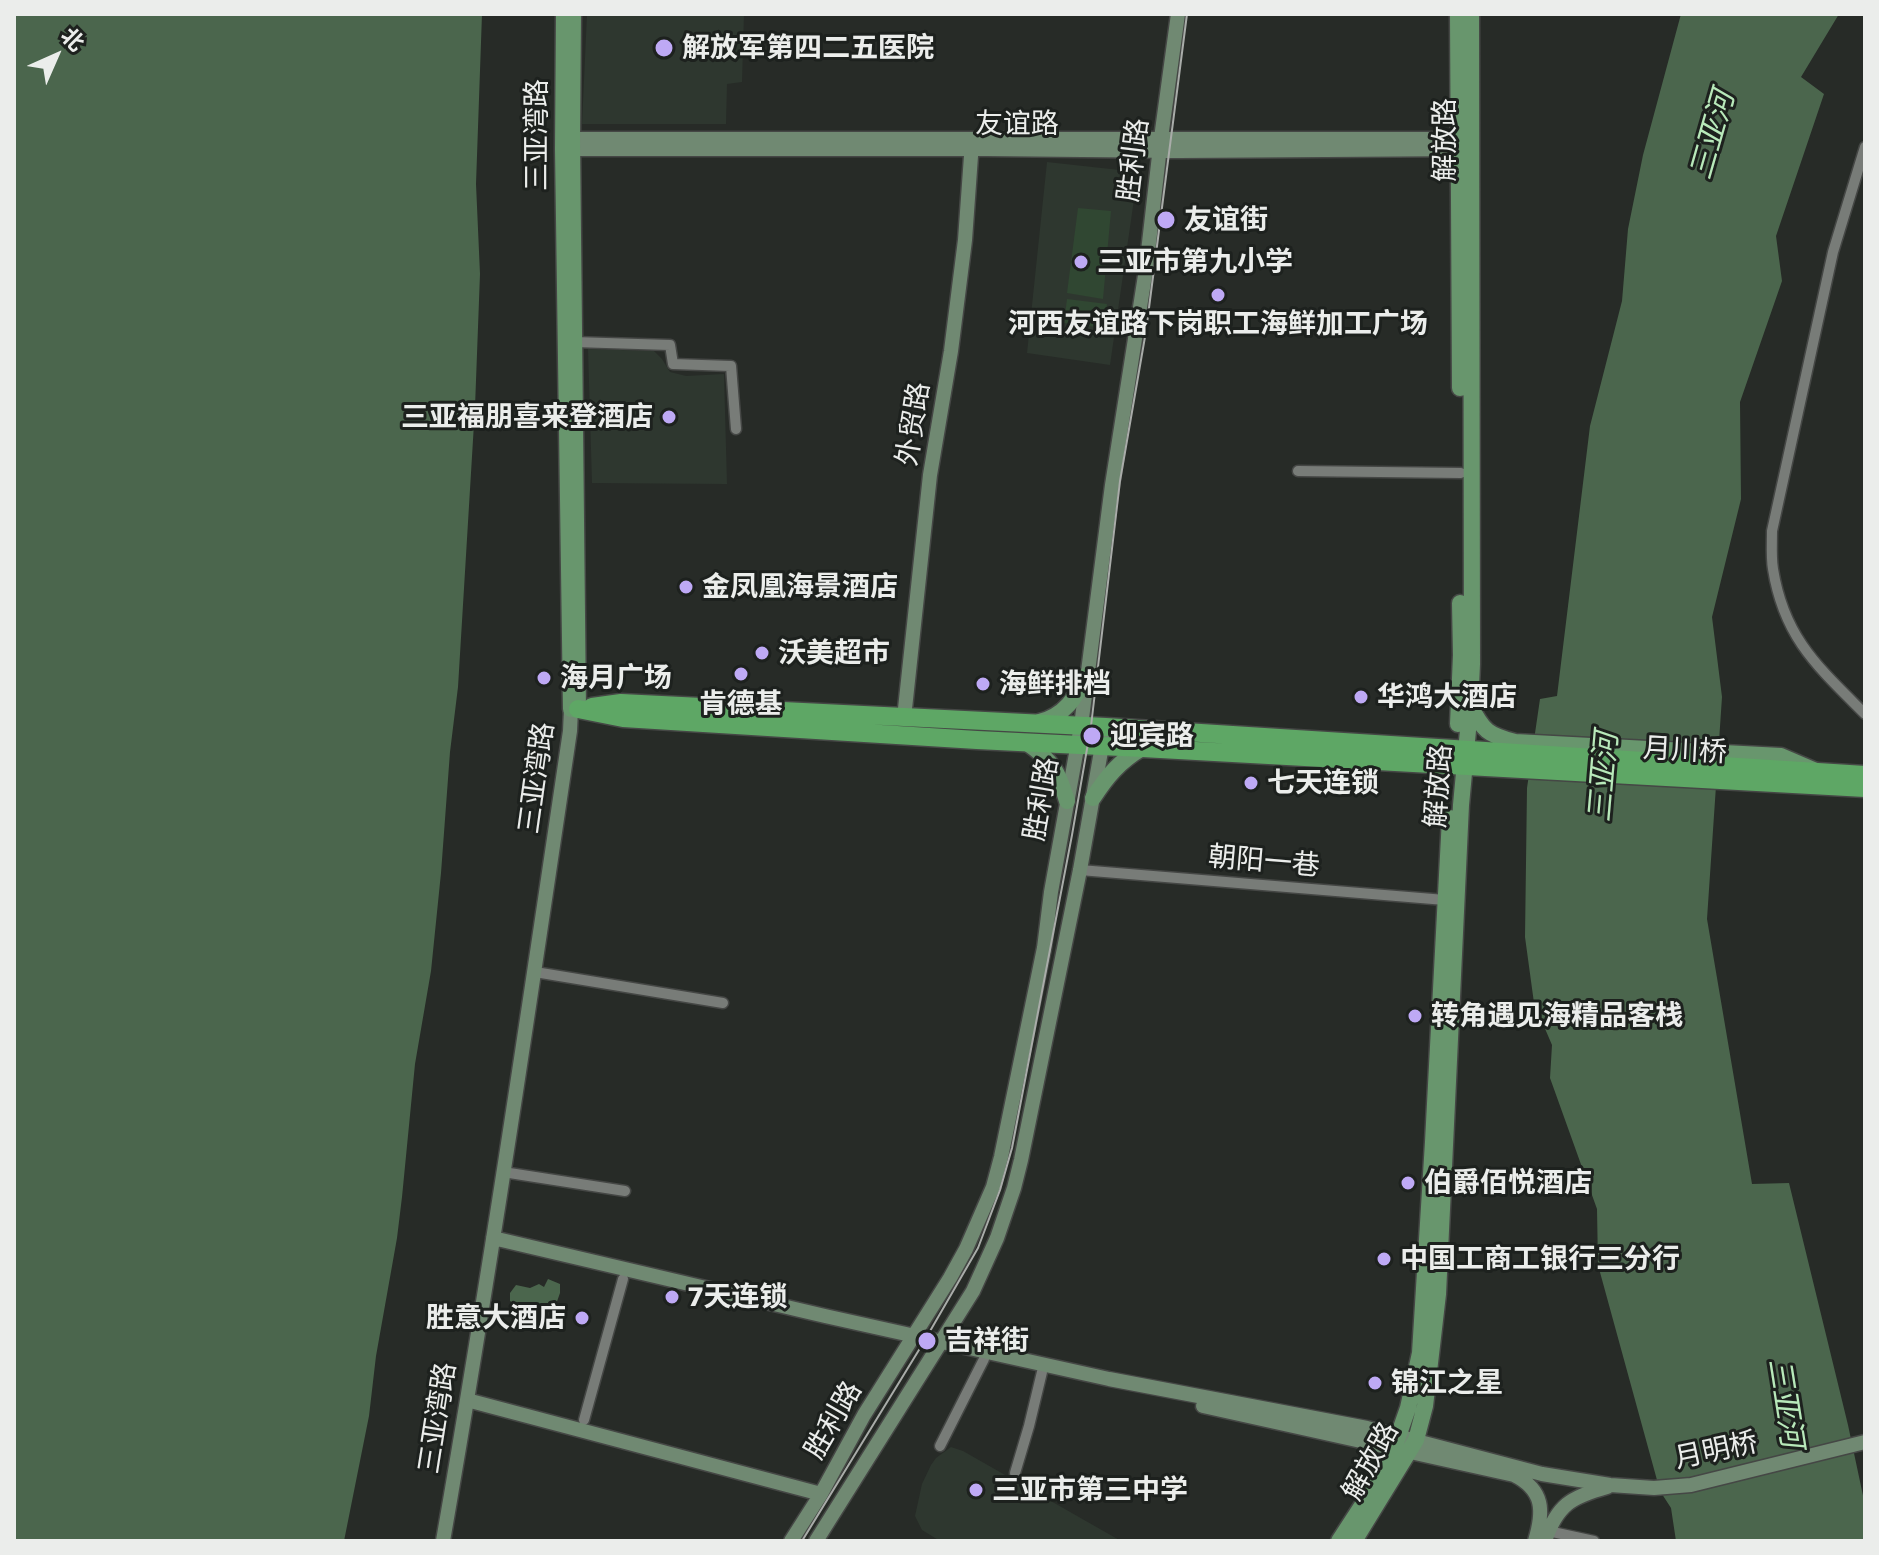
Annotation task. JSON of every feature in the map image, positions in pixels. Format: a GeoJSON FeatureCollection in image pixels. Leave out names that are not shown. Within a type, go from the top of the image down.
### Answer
{"type":"FeatureCollection","features":[{"type":"Feature","properties":{"kind":"highway"},"geometry":{"type":"LineString","coordinates":[[574,709],[621,703],[1034,723],[1460,757]]}},
{"type":"Feature","properties":{"kind":"highway"},"geometry":{"type":"LineString","coordinates":[[574,709],[623,718],[1027,743],[1460,757],[1513,755]]}},
{"type":"Feature","properties":{"kind":"highway","name":"月川桥"},"geometry":{"type":"LineString","coordinates":[[1513,755],[1762,769]]}},
{"type":"Feature","properties":{"kind":"highway"},"geometry":{"type":"LineString","coordinates":[[1762,769],[1865,775]]}},
{"type":"Feature","properties":{"kind":"highway"},"geometry":{"type":"LineString","coordinates":[[1762,769],[1865,788]]}},
{"type":"Feature","properties":{"kind":"main road","name":"三亚湾路"},"geometry":{"type":"LineString","coordinates":[[564,14],[574,709]]}},
{"type":"Feature","properties":{"kind":"main road","name":"三亚湾路"},"geometry":{"type":"LineString","coordinates":[[443,1541],[493,1242],[574,709],[574,342],[567,144],[573,14]]}},
{"type":"Feature","properties":{"kind":"main road","name":"胜利路"},"geometry":{"type":"LineString","coordinates":[[791,1541],[966,1249],[993,1187],[1041,964],[1054,868],[1081,726],[1112,485],[1146,269],[1178,14]]}},
{"type":"Feature","properties":{"kind":"main road","name":"解放路"},"geometry":{"type":"LineString","coordinates":[[1339,1541],[1405,1444],[1408,1408],[1420,1353],[1445,900],[1460,757],[1470,705],[1465,144],[1458,14]]}},
{"type":"Feature","properties":{"kind":"main road","name":"解放路"},"geometry":{"type":"LineString","coordinates":[[1354,1541],[1425,1406],[1438,1294],[1460,757],[1465,144],[1471,14]]}},
{"type":"Feature","properties":{"kind":"main road","name":"友谊路"},"geometry":{"type":"LineString","coordinates":[[567,144],[1465,144]]}},
{"type":"Feature","properties":{"kind":"main road","name":"外贸路"},"geometry":{"type":"LineString","coordinates":[[904,718],[930,475],[951,351],[965,240],[972,144]]}},
{"type":"Feature","properties":{"kind":"main road"},"geometry":{"type":"LineString","coordinates":[[1034,723],[1057,716],[1066,708],[1087,675]]}},
{"type":"Feature","properties":{"kind":"main road"},"geometry":{"type":"LineString","coordinates":[[1470,705],[1484,729],[1513,755]]}},
{"type":"Feature","properties":{"kind":"main road","name":"胜利路"},"geometry":{"type":"LineString","coordinates":[[816,1541],[973,1291],[997,1238],[1014,1188],[1080,870],[1106,727]]}},
{"type":"Feature","properties":{"kind":"main road"},"geometry":{"type":"LineString","coordinates":[[1027,743],[1058,773],[1067,801]]}},
{"type":"Feature","properties":{"kind":"main road"},"geometry":{"type":"LineString","coordinates":[[1093,798],[1112,770],[1142,748]]}},
{"type":"Feature","properties":{"kind":"main road"},"geometry":{"type":"LineString","coordinates":[[493,1242],[572,1267],[623,1279],[1109,1379],[1367,1428],[1405,1444],[1526,1481],[1536,1493],[1541,1506],[1535,1541]]}},
{"type":"Feature","properties":{"kind":"main road"},"geometry":{"type":"LineString","coordinates":[[493,1242],[912,1339]]}},
{"type":"Feature","properties":{"kind":"main road"},"geometry":{"type":"LineString","coordinates":[[940,1345],[1042,1372],[1542,1474],[1616,1486]]}},
{"type":"Feature","properties":{"kind":"main road"},"geometry":{"type":"LineString","coordinates":[[467,1400],[821,1494]]}},
{"type":"Feature","properties":{"kind":"main road","name":"月明桥"},"geometry":{"type":"LineString","coordinates":[[1616,1486],[1654,1488],[1691,1485],[1865,1442]]}},
{"type":"Feature","properties":{"kind":"main road"},"geometry":{"type":"LineString","coordinates":[[1547,1536],[1560,1510],[1568,1502],[1593,1491],[1616,1486]]}},
{"type":"Feature","properties":{"kind":"street"},"geometry":{"type":"LineString","coordinates":[[1865,147],[1833,252],[1772,531],[1772,566],[1780,602],[1796,638],[1815,664],[1865,714]]}},
{"type":"Feature","properties":{"kind":"street"},"geometry":{"type":"LineString","coordinates":[[574,342],[670,345],[673,364],[731,366],[736,429]]}},
{"type":"Feature","properties":{"kind":"street"},"geometry":{"type":"LineString","coordinates":[[1298,471],[1461,473]]}},
{"type":"Feature","properties":{"kind":"street","name":"朝阳一巷"},"geometry":{"type":"LineString","coordinates":[[1080,870],[1445,900]]}},
{"type":"Feature","properties":{"kind":"street"},"geometry":{"type":"LineString","coordinates":[[535,972],[723,1003]]}},
{"type":"Feature","properties":{"kind":"street"},"geometry":{"type":"LineString","coordinates":[[503,1172],[625,1191]]}},
{"type":"Feature","properties":{"kind":"street"},"geometry":{"type":"LineString","coordinates":[[584,1420],[623,1279]]}},
{"type":"Feature","properties":{"kind":"street"},"geometry":{"type":"LineString","coordinates":[[940,1446],[984,1359]]}},
{"type":"Feature","properties":{"kind":"street"},"geometry":{"type":"LineString","coordinates":[[1015,1473],[1042,1372]]}},
{"type":"Feature","properties":{"kind":"street"},"geometry":{"type":"LineString","coordinates":[[1547,1536],[1594,1541]]}},
{"type":"Feature","properties":{"kind":"shaded area","name":"解放军第四二五医院"},"geometry":{"type":"Polygon","coordinates":[[[587,14],[744,14],[742,82],[727,84],[726,124],[582,124],[587,14]]]}},
{"type":"Feature","properties":{"kind":"shaded area","name":"三亚市第九小学"},"geometry":{"type":"Polygon","coordinates":[[[1047,162],[1138,172],[1110,365],[1027,353],[1047,162]]]}},
{"type":"Feature","properties":{"kind":"shaded area"},"geometry":{"type":"Polygon","coordinates":[[[1078,208],[1111,211],[1103,299],[1067,293],[1078,208]]]}},
{"type":"Feature","properties":{"kind":"shaded area"},"geometry":{"type":"Polygon","coordinates":[[[1067,299],[1107,304],[1104,328],[1064,323],[1067,299]]]}},
{"type":"Feature","properties":{"kind":"shaded area","name":"三亚福朋喜来登酒店"},"geometry":{"type":"Polygon","coordinates":[[[588,349],[654,351],[670,372],[686,376],[724,374],[727,484],[592,483],[588,349]]]}},
{"type":"Feature","properties":{"kind":"shaded area","name":"三亚市第三中学"},"geometry":{"type":"Polygon","coordinates":[[[951,1447],[1121,1541],[940,1541],[922,1530],[915,1516],[922,1484],[931,1465],[951,1447]]]}},
{"type":"Feature","properties":{"kind":"water"},"geometry":{"type":"Polygon","coordinates":[[[14,14],[482,14],[476,184],[480,274],[458,687],[431,971],[415,1064],[397,1238],[376,1356],[369,1416],[344,1541],[14,1541],[14,14]]]}},
{"type":"Feature","properties":{"kind":"water","name":"三亚河"},"geometry":{"type":"Polygon","coordinates":[[[1681,14],[1839,14],[1801,77],[1824,94],[1776,236],[1782,281],[1740,402],[1741,499],[1712,617],[1722,697],[1707,919],[1752,1184],[1789,1183],[1865,1505],[1865,1541],[1676,1541],[1671,1508],[1660,1491],[1598,1265],[1597,1209],[1550,1078],[1552,1045],[1534,1003],[1525,937],[1527,788],[1540,699],[1557,696],[1590,426],[1622,301],[1628,229],[1643,155],[1681,14]]]}},
{"type":"Feature","properties":{"kind":"water"},"geometry":{"type":"Polygon","coordinates":[[[548,1279],[560,1284],[553,1313],[510,1301],[510,1293],[516,1285],[530,1288],[539,1284],[544,1287],[548,1279]]]}},
{"type":"Feature","properties":{"kind":"tram line"},"geometry":{"type":"LineString","coordinates":[[802,1541],[978,1248],[1012,1148],[1091,726],[1120,481],[1146,331],[1187,14]]}},
{"type":"Feature","properties":{"kind":"place","name":"解放军第四二五医院"},"geometry":{"type":"Point","coordinates":[664,48]}},
{"type":"Feature","properties":{"kind":"place","name":"友谊街"},"geometry":{"type":"Point","coordinates":[1166,220]}},
{"type":"Feature","properties":{"kind":"place","name":"三亚市第九小学"},"geometry":{"type":"Point","coordinates":[1081,262]}},
{"type":"Feature","properties":{"kind":"place","name":"河西友谊路下岗职工海鲜加工广场"},"geometry":{"type":"Point","coordinates":[1218,295]}},
{"type":"Feature","properties":{"kind":"place","name":"三亚福朋喜来登酒店"},"geometry":{"type":"Point","coordinates":[669,417]}},
{"type":"Feature","properties":{"kind":"place","name":"金凤凰海景酒店"},"geometry":{"type":"Point","coordinates":[686,587]}},
{"type":"Feature","properties":{"kind":"place","name":"沃美超市"},"geometry":{"type":"Point","coordinates":[762,653]}},
{"type":"Feature","properties":{"kind":"place","name":"肯德基"},"geometry":{"type":"Point","coordinates":[741,674]}},
{"type":"Feature","properties":{"kind":"place","name":"海月广场"},"geometry":{"type":"Point","coordinates":[544,678]}},
{"type":"Feature","properties":{"kind":"place","name":"海鲜排档"},"geometry":{"type":"Point","coordinates":[983,684]}},
{"type":"Feature","properties":{"kind":"place","name":"华鸿大酒店"},"geometry":{"type":"Point","coordinates":[1361,697]}},
{"type":"Feature","properties":{"kind":"place","name":"迎宾路"},"geometry":{"type":"Point","coordinates":[1092,736]}},
{"type":"Feature","properties":{"kind":"place","name":"七天连锁"},"geometry":{"type":"Point","coordinates":[1251,783]}},
{"type":"Feature","properties":{"kind":"place","name":"转角遇见海精品客栈"},"geometry":{"type":"Point","coordinates":[1415,1016]}},
{"type":"Feature","properties":{"kind":"place","name":"伯爵佰悦酒店"},"geometry":{"type":"Point","coordinates":[1408,1183]}},
{"type":"Feature","properties":{"kind":"place","name":"中国工商工银行三分行"},"geometry":{"type":"Point","coordinates":[1384,1259]}},
{"type":"Feature","properties":{"kind":"place","name":"7天连锁"},"geometry":{"type":"Point","coordinates":[672,1297]}},
{"type":"Feature","properties":{"kind":"place","name":"胜意大酒店"},"geometry":{"type":"Point","coordinates":[582,1318]}},
{"type":"Feature","properties":{"kind":"place","name":"吉祥街"},"geometry":{"type":"Point","coordinates":[927,1341]}},
{"type":"Feature","properties":{"kind":"place","name":"锦江之星"},"geometry":{"type":"Point","coordinates":[1375,1383]}},
{"type":"Feature","properties":{"kind":"place","name":"三亚市第三中学"},"geometry":{"type":"Point","coordinates":[976,1490]}}]}
